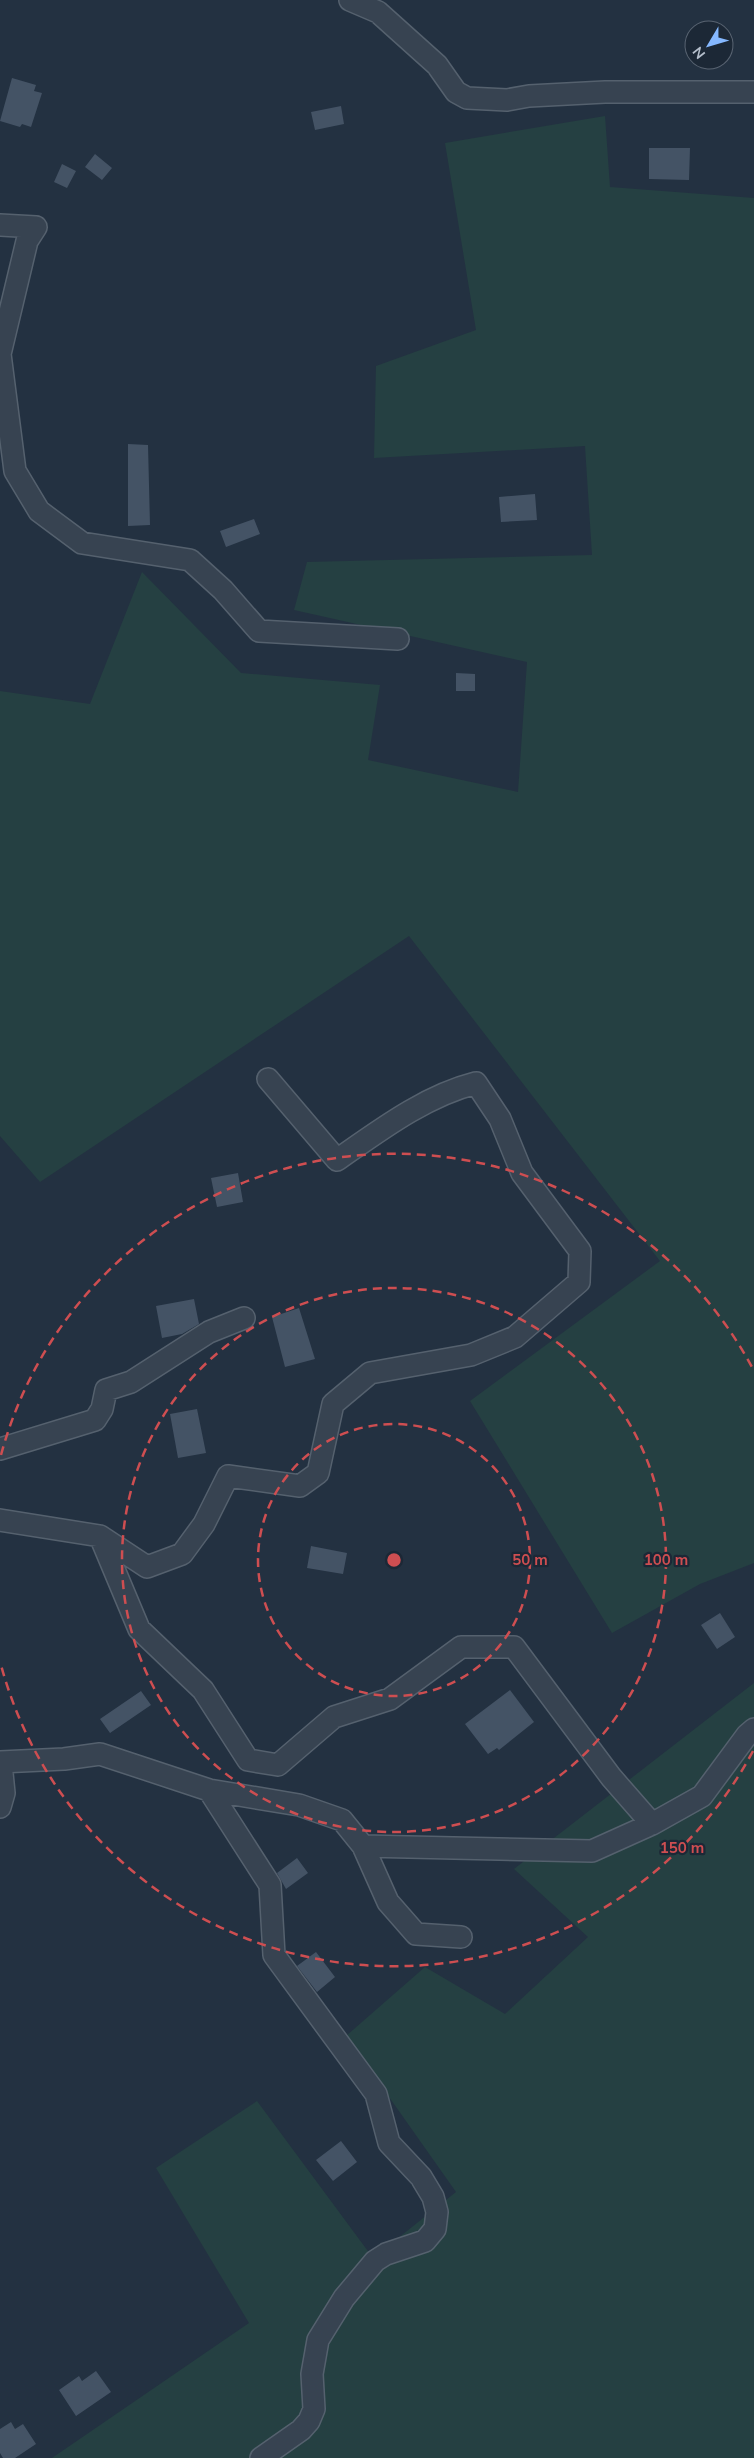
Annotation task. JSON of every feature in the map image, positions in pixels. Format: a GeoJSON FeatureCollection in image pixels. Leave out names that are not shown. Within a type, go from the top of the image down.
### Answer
{"type":"FeatureCollection","features":[{"type":"Feature","properties":{"kind":"street"},"geometry":{"type":"LineString","coordinates":[[350,0],[378,12],[437,66],[456,92],[467,98],[507,100],[529,96],[605,92],[754,92]]}},
{"type":"Feature","properties":{"kind":"street"},"geometry":{"type":"LineString","coordinates":[[0,225],[36,227],[27,241],[0,354],[15,471],[39,511],[82,543],[190,560],[223,590],[259,631],[398,639]]}},
{"type":"Feature","properties":{"kind":"street"},"geometry":{"type":"LineString","coordinates":[[0,1520],[100,1536],[147,1567],[182,1554],[204,1524],[228,1476],[300,1486],[318,1473],[334,1404],[370,1373],[471,1355],[515,1337],[579,1282],[580,1252],[522,1173],[500,1119],[476,1083],[451,1090],[384,1127],[337,1160],[268,1080]]}},
{"type":"Feature","properties":{"kind":"street"},"geometry":{"type":"LineString","coordinates":[[0,1449],[95,1420],[102,1409],[106,1390],[131,1382],[209,1332],[244,1318]]}},
{"type":"Feature","properties":{"kind":"street"},"geometry":{"type":"LineString","coordinates":[[100,1536],[139,1628],[202,1690],[248,1760],[278,1764],[334,1718],[390,1699],[461,1647],[514,1646],[611,1777],[652,1824]]}},
{"type":"Feature","properties":{"kind":"street"},"geometry":{"type":"LineString","coordinates":[[363,1846],[592,1851],[652,1824],[702,1796],[747,1735],[754,1729]]}},
{"type":"Feature","properties":{"kind":"street"},"geometry":{"type":"LineString","coordinates":[[0,1807],[4,1793],[0,1763],[64,1759],[100,1754],[209,1790],[299,1805],[342,1820],[363,1846],[388,1902],[416,1934],[460,1937]]}},
{"type":"Feature","properties":{"kind":"street"},"geometry":{"type":"LineString","coordinates":[[209,1790],[270,1885],[274,1956],[376,2094],[389,2143],[421,2176],[433,2197],[437,2212],[435,2229],[425,2241],[386,2254],[375,2261],[344,2298],[318,2340],[312,2374],[314,2409],[309,2421],[301,2430],[261,2458]]}},
{"type":"Feature","properties":{"kind":"green space"},"geometry":{"type":"Polygon","coordinates":[[[605,116],[610,187],[754,198],[754,1563],[700,1584],[612,1633],[470,1401],[660,1261],[409,936],[40,1182],[0,1136],[0,691],[90,704],[142,572],[241,673],[380,685],[368,760],[518,792],[527,662],[294,610],[307,562],[592,555],[585,446],[374,458],[376,366],[476,330],[445,143],[605,116]]]}},
{"type":"Feature","properties":{"kind":"green space"},"geometry":{"type":"Polygon","coordinates":[[[754,1683],[754,2458],[52,2458],[249,2323],[156,2168],[257,2101],[373,2258],[456,2192],[346,2036],[425,1967],[505,2014],[588,1937],[514,1869],[754,1683]]]}},
{"type":"Feature","properties":{"kind":"building"},"geometry":{"type":"Polygon","coordinates":[[[12,78],[36,85],[34,91],[42,93],[31,127],[22,124],[20,127],[0,121],[12,78]]]}},
{"type":"Feature","properties":{"kind":"building"},"geometry":{"type":"Polygon","coordinates":[[[341,106],[344,124],[315,130],[311,112],[341,106]]]}},
{"type":"Feature","properties":{"kind":"building"},"geometry":{"type":"Polygon","coordinates":[[[649,148],[690,148],[689,180],[649,179],[649,148]]]}},
{"type":"Feature","properties":{"kind":"building"},"geometry":{"type":"Polygon","coordinates":[[[95,154],[112,168],[102,180],[85,167],[95,154]]]}},
{"type":"Feature","properties":{"kind":"building"},"geometry":{"type":"Polygon","coordinates":[[[62,164],[76,171],[67,188],[54,182],[62,164]]]}},
{"type":"Feature","properties":{"kind":"building"},"geometry":{"type":"Polygon","coordinates":[[[128,444],[148,445],[150,525],[128,526],[128,444]]]}},
{"type":"Feature","properties":{"kind":"building"},"geometry":{"type":"Polygon","coordinates":[[[535,494],[537,520],[501,522],[499,497],[535,494]]]}},
{"type":"Feature","properties":{"kind":"building"},"geometry":{"type":"Polygon","coordinates":[[[254,519],[260,534],[226,547],[220,531],[254,519]]]}},
{"type":"Feature","properties":{"kind":"building"},"geometry":{"type":"Polygon","coordinates":[[[456,673],[475,674],[475,691],[456,691],[456,673]]]}},
{"type":"Feature","properties":{"kind":"building"},"geometry":{"type":"Polygon","coordinates":[[[238,1173],[243,1202],[217,1207],[211,1178],[238,1173]]]}},
{"type":"Feature","properties":{"kind":"building"},"geometry":{"type":"Polygon","coordinates":[[[194,1299],[199,1324],[182,1334],[162,1338],[156,1306],[194,1299]]]}},
{"type":"Feature","properties":{"kind":"building"},"geometry":{"type":"Polygon","coordinates":[[[299,1308],[315,1359],[285,1367],[272,1317],[299,1308]]]}},
{"type":"Feature","properties":{"kind":"building"},"geometry":{"type":"Polygon","coordinates":[[[197,1409],[206,1453],[178,1458],[170,1414],[197,1409]]]}},
{"type":"Feature","properties":{"kind":"building"},"geometry":{"type":"Polygon","coordinates":[[[311,1546],[347,1553],[343,1574],[307,1568],[311,1546]]]}},
{"type":"Feature","properties":{"kind":"building"},"geometry":{"type":"Polygon","coordinates":[[[720,1613],[735,1637],[717,1649],[701,1625],[720,1613]]]}},
{"type":"Feature","properties":{"kind":"building"},"geometry":{"type":"Polygon","coordinates":[[[510,1690],[534,1722],[499,1750],[497,1748],[488,1754],[465,1724],[510,1690]]]}},
{"type":"Feature","properties":{"kind":"building"},"geometry":{"type":"Polygon","coordinates":[[[141,1691],[151,1705],[110,1733],[100,1719],[141,1691]]]}},
{"type":"Feature","properties":{"kind":"building"},"geometry":{"type":"Polygon","coordinates":[[[297,1858],[308,1873],[286,1889],[277,1873],[297,1858]]]}},
{"type":"Feature","properties":{"kind":"building"},"geometry":{"type":"Polygon","coordinates":[[[316,1952],[335,1977],[317,1992],[297,1966],[316,1952]]]}},
{"type":"Feature","properties":{"kind":"building"},"geometry":{"type":"Polygon","coordinates":[[[341,2141],[357,2162],[333,2181],[316,2160],[341,2141]]]}},
{"type":"Feature","properties":{"kind":"building"},"geometry":{"type":"Polygon","coordinates":[[[96,2371],[111,2392],[76,2416],[59,2390],[79,2376],[82,2381],[96,2371]]]}},
{"type":"Feature","properties":{"kind":"building"},"geometry":{"type":"Polygon","coordinates":[[[11,2422],[15,2429],[23,2424],[36,2444],[15,2458],[3,2458],[0,2453],[0,2429],[11,2422]]]}}]}
